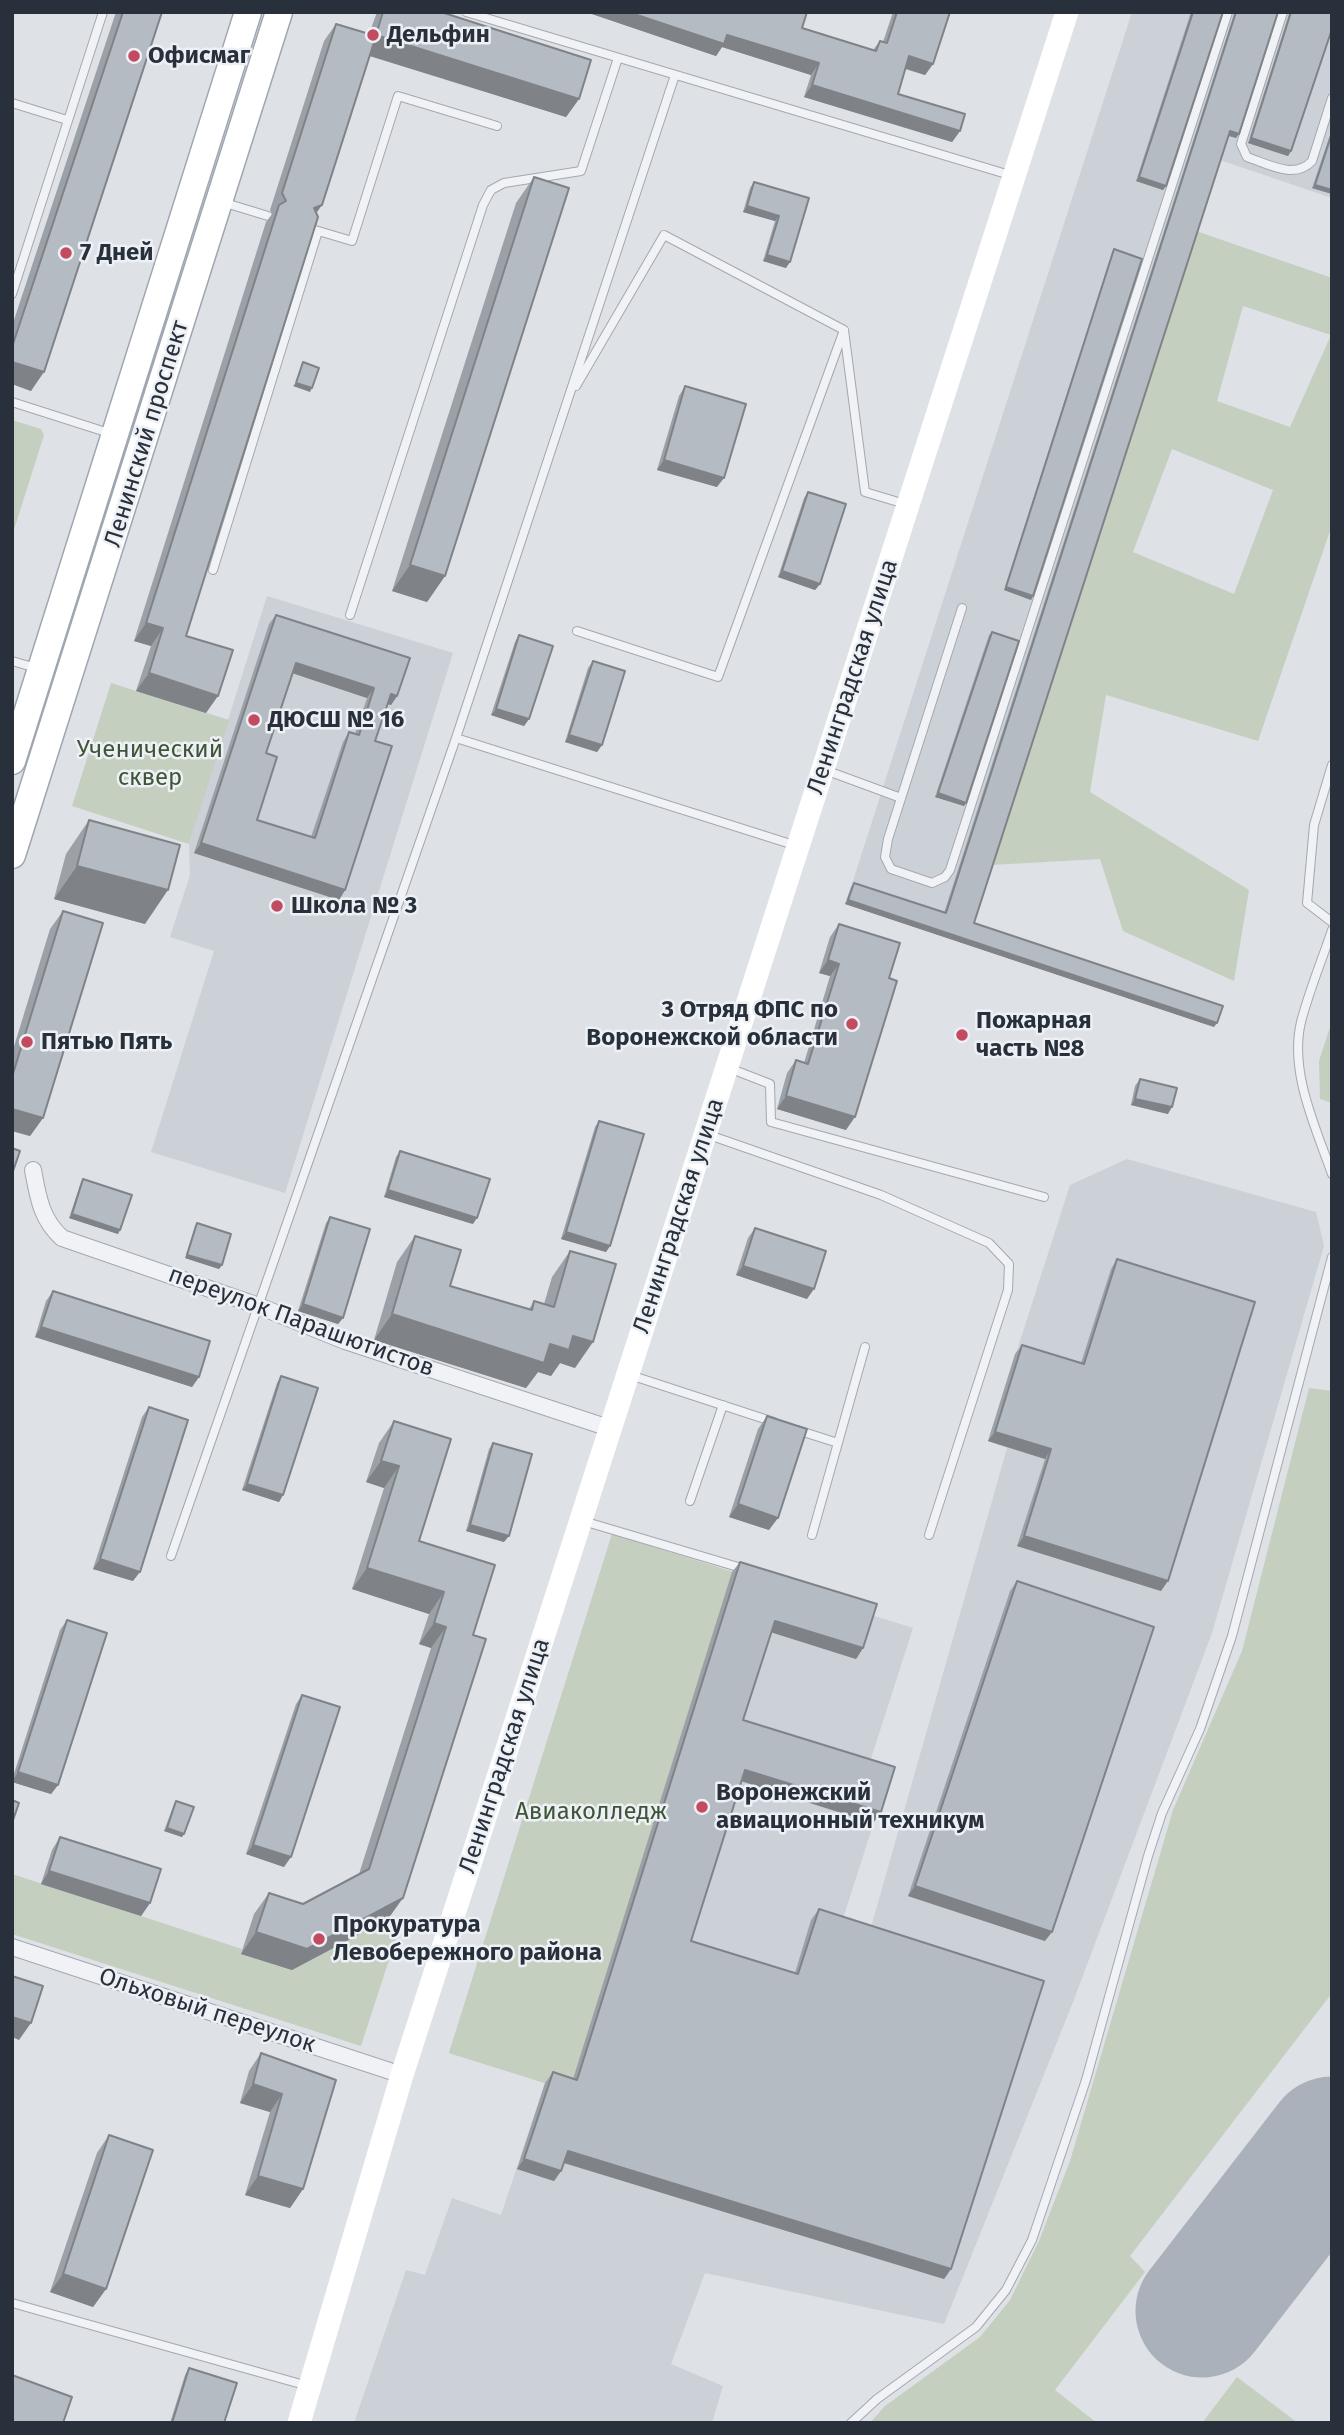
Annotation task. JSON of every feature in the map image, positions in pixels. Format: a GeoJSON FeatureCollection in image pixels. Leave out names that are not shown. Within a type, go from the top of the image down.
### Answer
{"type":"FeatureCollection","features":[{"type":"Feature","properties":{"kind":"main road","name":"Ленинский проспект"},"geometry":{"type":"LineString","coordinates":[[12,855],[279,12]]}},
{"type":"Feature","properties":{"kind":"main road","name":"Ленинградская улица"},"geometry":{"type":"LineString","coordinates":[[299,2423],[402,2075],[1067,12]]}},
{"type":"Feature","properties":{"kind":"main road","name":"Ленинский проспект"},"geometry":{"type":"LineString","coordinates":[[12,761],[43,670],[243,13]]}},
{"type":"Feature","properties":{"kind":"street","name":"переулок Парашютистов"},"geometry":{"type":"LineString","coordinates":[[33,1170],[40,1205],[48,1225],[62,1238],[256,1305],[345,1340],[612,1429]]}},
{"type":"Feature","properties":{"kind":"street","name":"Ольховый переулок"},"geometry":{"type":"LineString","coordinates":[[12,1947],[402,2075]]}},
{"type":"Feature","properties":{"kind":"lane"},"geometry":{"type":"LineString","coordinates":[[12,294],[103,12]]}},
{"type":"Feature","properties":{"kind":"lane"},"geometry":{"type":"LineString","coordinates":[[466,12],[1014,176]]}},
{"type":"Feature","properties":{"kind":"lane"},"geometry":{"type":"LineString","coordinates":[[962,608],[901,798],[885,857],[891,869],[932,883],[945,877],[950,870],[1227,12]]}},
{"type":"Feature","properties":{"kind":"lane"},"geometry":{"type":"LineString","coordinates":[[1283,12],[1241,144],[1247,157],[1294,172],[1305,168],[1311,161],[1332,98]]}},
{"type":"Feature","properties":{"kind":"lane"},"geometry":{"type":"LineString","coordinates":[[350,615],[483,205],[491,190],[504,183],[581,171],[618,58]]}},
{"type":"Feature","properties":{"kind":"lane"},"geometry":{"type":"LineString","coordinates":[[171,1556],[256,1305],[456,738],[675,75]]}},
{"type":"Feature","properties":{"kind":"lane"},"geometry":{"type":"LineString","coordinates":[[308,228],[352,241],[398,96],[496,126]]}},
{"type":"Feature","properties":{"kind":"lane"},"geometry":{"type":"LineString","coordinates":[[12,103],[68,120]]}},
{"type":"Feature","properties":{"kind":"lane"},"geometry":{"type":"LineString","coordinates":[[219,201],[268,216]]}},
{"type":"Feature","properties":{"kind":"lane"},"geometry":{"type":"LineString","coordinates":[[213,570],[318,231]]}},
{"type":"Feature","properties":{"kind":"lane"},"geometry":{"type":"LineString","coordinates":[[567,401],[664,235],[844,330]]}},
{"type":"Feature","properties":{"kind":"lane"},"geometry":{"type":"LineString","coordinates":[[844,330],[865,492],[908,505]]}},
{"type":"Feature","properties":{"kind":"lane"},"geometry":{"type":"LineString","coordinates":[[577,631],[718,677],[844,330]]}},
{"type":"Feature","properties":{"kind":"lane"},"geometry":{"type":"LineString","coordinates":[[12,402],[115,435]]}},
{"type":"Feature","properties":{"kind":"lane"},"geometry":{"type":"LineString","coordinates":[[12,661],[43,670]]}},
{"type":"Feature","properties":{"kind":"lane"},"geometry":{"type":"LineString","coordinates":[[456,738],[799,846]]}},
{"type":"Feature","properties":{"kind":"lane"},"geometry":{"type":"LineString","coordinates":[[1332,765],[1314,825],[1307,903],[1332,922]]}},
{"type":"Feature","properties":{"kind":"lane"},"geometry":{"type":"LineString","coordinates":[[823,770],[901,798]]}},
{"type":"Feature","properties":{"kind":"lane"},"geometry":{"type":"LineString","coordinates":[[1332,930],[1300,1024],[1299,1058],[1305,1094],[1332,1174]]}},
{"type":"Feature","properties":{"kind":"lane"},"geometry":{"type":"LineString","coordinates":[[727,1068],[770,1084],[771,1122],[1044,1197]]}},
{"type":"Feature","properties":{"kind":"lane"},"geometry":{"type":"LineString","coordinates":[[706,1134],[881,1195],[989,1243],[1009,1264],[1008,1290],[929,1535]]}},
{"type":"Feature","properties":{"kind":"lane"},"geometry":{"type":"LineString","coordinates":[[851,2423],[877,2399],[957,2344],[976,2327],[1006,2290],[1032,2240],[1086,2080],[1162,1813],[1200,1729],[1240,1609],[1332,1256]]}},
{"type":"Feature","properties":{"kind":"lane"},"geometry":{"type":"LineString","coordinates":[[812,1535],[865,1348]]}},
{"type":"Feature","properties":{"kind":"lane"},"geometry":{"type":"LineString","coordinates":[[627,1374],[838,1443]]}},
{"type":"Feature","properties":{"kind":"lane"},"geometry":{"type":"LineString","coordinates":[[690,1502],[723,1405]]}},
{"type":"Feature","properties":{"kind":"lane"},"geometry":{"type":"LineString","coordinates":[[581,1520],[738,1567]]}},
{"type":"Feature","properties":{"kind":"lane"},"geometry":{"type":"LineString","coordinates":[[12,2303],[310,2387]]}},
{"type":"Feature","properties":{"kind":"shaded area"},"geometry":{"type":"Polygon","coordinates":[[[1132,12],[1332,12],[1332,198],[1220,160],[973,921],[851,887],[1132,12]]]}},
{"type":"Feature","properties":{"kind":"shaded area","name":"Школа № 3"},"geometry":{"type":"Polygon","coordinates":[[[267,596],[453,653],[285,1193],[151,1152],[214,951],[170,937],[190,875],[189,844],[267,596]]]}},
{"type":"Feature","properties":{"kind":"shaded area"},"geometry":{"type":"Polygon","coordinates":[[[1127,1159],[1316,1212],[1324,1246],[1212,1633],[1073,2002],[944,2324],[705,2273],[671,2364],[723,2386],[712,2423],[354,2423],[406,2270],[425,2275],[452,2198],[501,2215],[545,2083],[449,2053],[612,1534],[913,1628],[867,1771],[888,1778],[840,1928],[868,1938],[1007,1448],[988,1441],[1070,1185],[1127,1159]]]}},
{"type":"Feature","properties":{"kind":"green space"},"geometry":{"type":"Polygon","coordinates":[[[1196,231],[1332,278],[1332,525],[1258,741],[1106,695],[1090,792],[1249,890],[1234,981],[1123,931],[1100,859],[991,865],[1196,231]],[[1243,306],[1217,401],[1290,427],[1331,335],[1243,306]],[[1172,449],[1133,552],[1234,594],[1273,490],[1172,449]]]}},
{"type":"Feature","properties":{"kind":"green space"},"geometry":{"type":"Polygon","coordinates":[[[12,420],[41,429],[44,435],[12,536],[12,420]]]}},
{"type":"Feature","properties":{"kind":"green space","name":"Ученический сквер"},"geometry":{"type":"Polygon","coordinates":[[[111,683],[229,720],[189,844],[72,806],[111,683]]]}},
{"type":"Feature","properties":{"kind":"green space"},"geometry":{"type":"Polygon","coordinates":[[[1332,1021],[1332,1103],[1320,1099],[1319,1061],[1332,1021]]]}},
{"type":"Feature","properties":{"kind":"green space"},"geometry":{"type":"Polygon","coordinates":[[[1309,1388],[1332,1391],[1332,1993],[1130,2256],[1145,2272],[1055,2390],[1097,2423],[870,2423],[885,2406],[980,2337],[1010,2300],[1039,2241],[1070,2161],[1173,1810],[1242,1651],[1309,1388]]]}},
{"type":"Feature","properties":{"kind":"green space","name":"Авиаколледж"},"geometry":{"type":"Polygon","coordinates":[[[612,1534],[733,1572],[570,2091],[449,2053],[612,1534]]]}},
{"type":"Feature","properties":{"kind":"green space"},"geometry":{"type":"Polygon","coordinates":[[[12,1874],[242,1949],[241,1954],[292,1970],[388,1919],[401,1923],[361,2046],[12,1934],[12,1874]]]}},
{"type":"Feature","properties":{"kind":"green space"},"geometry":{"type":"Polygon","coordinates":[[[1237,2377],[1298,2423],[1202,2423],[1237,2377]]]}},
{"type":"Feature","properties":{"kind":"building"},"geometry":{"type":"Polygon","coordinates":[[[123,12],[162,12],[44,372],[12,362],[12,347],[123,12]]]}},
{"type":"Feature","properties":{"kind":"building"},"geometry":{"type":"Polygon","coordinates":[[[383,12],[441,12],[591,60],[579,99],[376,35],[383,12]]]}},
{"type":"Feature","properties":{"kind":"building"},"geometry":{"type":"Polygon","coordinates":[[[628,12],[807,12],[802,28],[876,51],[880,41],[887,43],[897,12],[950,12],[933,64],[909,56],[898,94],[965,114],[960,131],[812,85],[819,63],[727,35],[724,44],[628,12]]]}},
{"type":"Feature","properties":{"kind":"building"},"geometry":{"type":"Polygon","coordinates":[[[1193,12],[1223,12],[1166,186],[1139,177],[1193,12]]]}},
{"type":"Feature","properties":{"kind":"building"},"geometry":{"type":"Polygon","coordinates":[[[1236,12],[1278,12],[1239,134],[1230,131],[974,923],[1223,1006],[1217,1023],[848,900],[854,883],[946,913],[1236,12]]]}},
{"type":"Feature","properties":{"kind":"building"},"geometry":{"type":"Polygon","coordinates":[[[1291,12],[1332,12],[1332,29],[1291,151],[1251,138],[1291,12]]]}},
{"type":"Feature","properties":{"kind":"building"},"geometry":{"type":"Polygon","coordinates":[[[336,24],[376,36],[322,205],[314,208],[318,217],[186,636],[233,650],[218,696],[149,673],[163,628],[146,623],[279,205],[286,201],[282,193],[336,24]]]}},
{"type":"Feature","properties":{"kind":"building"},"geometry":{"type":"Polygon","coordinates":[[[1332,133],[1332,190],[1315,185],[1332,133]]]}},
{"type":"Feature","properties":{"kind":"building"},"geometry":{"type":"Polygon","coordinates":[[[534,177],[569,188],[445,576],[410,565],[534,177]]]}},
{"type":"Feature","properties":{"kind":"building"},"geometry":{"type":"Polygon","coordinates":[[[754,182],[809,198],[790,262],[767,255],[779,216],[747,206],[754,182]]]}},
{"type":"Feature","properties":{"kind":"building"},"geometry":{"type":"Polygon","coordinates":[[[1114,249],[1142,259],[1033,596],[1006,587],[1114,249]]]}},
{"type":"Feature","properties":{"kind":"building"},"geometry":{"type":"Polygon","coordinates":[[[303,362],[319,368],[312,388],[296,383],[303,362]]]}},
{"type":"Feature","properties":{"kind":"building"},"geometry":{"type":"Polygon","coordinates":[[[685,386],[746,404],[724,478],[664,460],[685,386]]]}},
{"type":"Feature","properties":{"kind":"building"},"geometry":{"type":"Polygon","coordinates":[[[808,492],[846,504],[820,584],[782,571],[808,492]]]}},
{"type":"Feature","properties":{"kind":"building"},"geometry":{"type":"Polygon","coordinates":[[[276,615],[410,658],[397,696],[391,694],[375,741],[392,746],[345,890],[201,843],[276,615]],[[296,663],[266,753],[277,757],[257,820],[315,838],[349,732],[359,735],[374,688],[296,663]]]}},
{"type":"Feature","properties":{"kind":"building"},"geometry":{"type":"Polygon","coordinates":[[[992,632],[1019,641],[966,803],[938,793],[992,632]]]}},
{"type":"Feature","properties":{"kind":"building"},"geometry":{"type":"Polygon","coordinates":[[[519,635],[553,646],[529,719],[496,709],[519,635]]]}},
{"type":"Feature","properties":{"kind":"building"},"geometry":{"type":"Polygon","coordinates":[[[593,661],[625,671],[602,745],[569,735],[593,661]]]}},
{"type":"Feature","properties":{"kind":"building"},"geometry":{"type":"Polygon","coordinates":[[[89,820],[180,845],[168,890],[77,866],[89,820]]]}},
{"type":"Feature","properties":{"kind":"building"},"geometry":{"type":"Polygon","coordinates":[[[63,911],[103,923],[43,1118],[12,1109],[12,1077],[63,911]]]}},
{"type":"Feature","properties":{"kind":"building"},"geometry":{"type":"Polygon","coordinates":[[[839,924],[900,943],[889,978],[897,981],[855,1117],[786,1096],[796,1060],[808,1064],[839,964],[828,960],[839,924]]]}},
{"type":"Feature","properties":{"kind":"building"},"geometry":{"type":"Polygon","coordinates":[[[1140,1079],[1177,1088],[1172,1107],[1135,1099],[1140,1079]]]}},
{"type":"Feature","properties":{"kind":"building"},"geometry":{"type":"Polygon","coordinates":[[[599,1121],[644,1134],[610,1246],[566,1232],[599,1121]]]}},
{"type":"Feature","properties":{"kind":"building"},"geometry":{"type":"Polygon","coordinates":[[[12,1148],[20,1151],[12,1174],[12,1148]]]}},
{"type":"Feature","properties":{"kind":"building"},"geometry":{"type":"Polygon","coordinates":[[[400,1151],[490,1179],[477,1218],[388,1190],[400,1151]]]}},
{"type":"Feature","properties":{"kind":"building"},"geometry":{"type":"Polygon","coordinates":[[[83,1179],[132,1195],[120,1230],[72,1214],[83,1179]]]}},
{"type":"Feature","properties":{"kind":"building"},"geometry":{"type":"Polygon","coordinates":[[[330,1217],[370,1229],[343,1318],[303,1304],[330,1217]]]}},
{"type":"Feature","properties":{"kind":"building"},"geometry":{"type":"Polygon","coordinates":[[[197,1223],[231,1234],[222,1265],[187,1255],[197,1223]]]}},
{"type":"Feature","properties":{"kind":"building"},"geometry":{"type":"Polygon","coordinates":[[[755,1228],[826,1251],[814,1289],[743,1266],[755,1228]]]}},
{"type":"Feature","properties":{"kind":"building"},"geometry":{"type":"Polygon","coordinates":[[[415,1236],[461,1250],[450,1286],[532,1310],[534,1301],[554,1307],[570,1251],[616,1264],[593,1342],[573,1336],[569,1350],[550,1344],[544,1363],[392,1314],[415,1236]]]}},
{"type":"Feature","properties":{"kind":"building"},"geometry":{"type":"Polygon","coordinates":[[[1117,1259],[1255,1302],[1168,1581],[1024,1536],[1051,1449],[995,1432],[1022,1345],[1084,1364],[1117,1259]]]}},
{"type":"Feature","properties":{"kind":"building"},"geometry":{"type":"Polygon","coordinates":[[[53,1291],[210,1341],[199,1377],[41,1327],[53,1291]]]}},
{"type":"Feature","properties":{"kind":"building"},"geometry":{"type":"Polygon","coordinates":[[[281,1376],[318,1388],[283,1495],[247,1484],[281,1376]]]}},
{"type":"Feature","properties":{"kind":"building"},"geometry":{"type":"Polygon","coordinates":[[[149,1407],[188,1420],[140,1572],[100,1559],[149,1407]]]}},
{"type":"Feature","properties":{"kind":"building"},"geometry":{"type":"Polygon","coordinates":[[[767,1416],[807,1429],[778,1518],[738,1504],[767,1416]]]}},
{"type":"Feature","properties":{"kind":"building"},"geometry":{"type":"Polygon","coordinates":[[[394,1421],[451,1439],[419,1541],[495,1565],[473,1635],[486,1639],[403,1898],[307,1949],[256,1932],[269,1893],[303,1904],[369,1869],[446,1627],[434,1623],[444,1592],[367,1568],[399,1466],[381,1461],[394,1421]]]}},
{"type":"Feature","properties":{"kind":"building"},"geometry":{"type":"Polygon","coordinates":[[[493,1443],[532,1454],[509,1536],[470,1525],[493,1443]]]}},
{"type":"Feature","properties":{"kind":"building"},"geometry":{"type":"Polygon","coordinates":[[[740,1562],[877,1604],[863,1648],[775,1621],[743,1720],[895,1767],[881,1812],[745,1770],[691,1941],[798,1974],[819,1909],[1044,1981],[951,2269],[568,2151],[561,2171],[524,2159],[553,2072],[577,2080],[740,1562]]]}},
{"type":"Feature","properties":{"kind":"building"},"geometry":{"type":"Polygon","coordinates":[[[1017,1581],[1154,1627],[1052,1932],[915,1886],[1017,1581]]]}},
{"type":"Feature","properties":{"kind":"building"},"geometry":{"type":"Polygon","coordinates":[[[67,1620],[107,1633],[58,1785],[18,1772],[67,1620]]]}},
{"type":"Feature","properties":{"kind":"building"},"geometry":{"type":"Polygon","coordinates":[[[302,1695],[340,1707],[291,1857],[253,1845],[302,1695]]]}},
{"type":"Feature","properties":{"kind":"building"},"geometry":{"type":"Polygon","coordinates":[[[12,1800],[19,1803],[12,1823],[12,1800]]]}},
{"type":"Feature","properties":{"kind":"building"},"geometry":{"type":"Polygon","coordinates":[[[176,1801],[194,1807],[184,1834],[167,1828],[176,1801]]]}},
{"type":"Feature","properties":{"kind":"building"},"geometry":{"type":"Polygon","coordinates":[[[60,1837],[161,1869],[150,1903],[49,1871],[60,1837]]]}},
{"type":"Feature","properties":{"kind":"building"},"geometry":{"type":"Polygon","coordinates":[[[12,1976],[43,1986],[31,2023],[12,2017],[12,1976]]]}},
{"type":"Feature","properties":{"kind":"building"},"geometry":{"type":"Polygon","coordinates":[[[261,2053],[336,2080],[303,2189],[258,2176],[282,2094],[253,2084],[261,2053]]]}},
{"type":"Feature","properties":{"kind":"building"},"geometry":{"type":"Polygon","coordinates":[[[109,2135],[153,2150],[106,2289],[63,2274],[109,2135]]]}},
{"type":"Feature","properties":{"kind":"building"},"geometry":{"type":"Polygon","coordinates":[[[189,2368],[237,2383],[224,2423],[172,2423],[189,2368]]]}},
{"type":"Feature","properties":{"kind":"building"},"geometry":{"type":"Polygon","coordinates":[[[12,2375],[72,2397],[63,2423],[12,2423],[12,2375]]]}},
{"type":"Feature","properties":{"kind":"runway"},"geometry":{"type":"LineString","coordinates":[[1202,2311],[1332,2143]]}},
{"type":"Feature","properties":{"kind":"place","name":"Дельфин"},"geometry":{"type":"Point","coordinates":[373,35]}},
{"type":"Feature","properties":{"kind":"place","name":"Офисмаг"},"geometry":{"type":"Point","coordinates":[134,56]}},
{"type":"Feature","properties":{"kind":"place","name":"7 Дней"},"geometry":{"type":"Point","coordinates":[66,253]}},
{"type":"Feature","properties":{"kind":"place","name":"ДЮСШ № 16"},"geometry":{"type":"Point","coordinates":[254,720]}},
{"type":"Feature","properties":{"kind":"place","name":"Школа № 3"},"geometry":{"type":"Point","coordinates":[277,906]}},
{"type":"Feature","properties":{"kind":"place","name":"3 Отряд ФПС по Воронежской области"},"geometry":{"type":"Point","coordinates":[852,1024]}},
{"type":"Feature","properties":{"kind":"place","name":"Пожарная часть №8"},"geometry":{"type":"Point","coordinates":[962,1035]}},
{"type":"Feature","properties":{"kind":"place","name":"Пятью Пять"},"geometry":{"type":"Point","coordinates":[27,1042]}},
{"type":"Feature","properties":{"kind":"place","name":"Воронежский авиационный техникум"},"geometry":{"type":"Point","coordinates":[702,1807]}},
{"type":"Feature","properties":{"kind":"place","name":"Прокуратура Левобережного района"},"geometry":{"type":"Point","coordinates":[319,1939]}}]}
